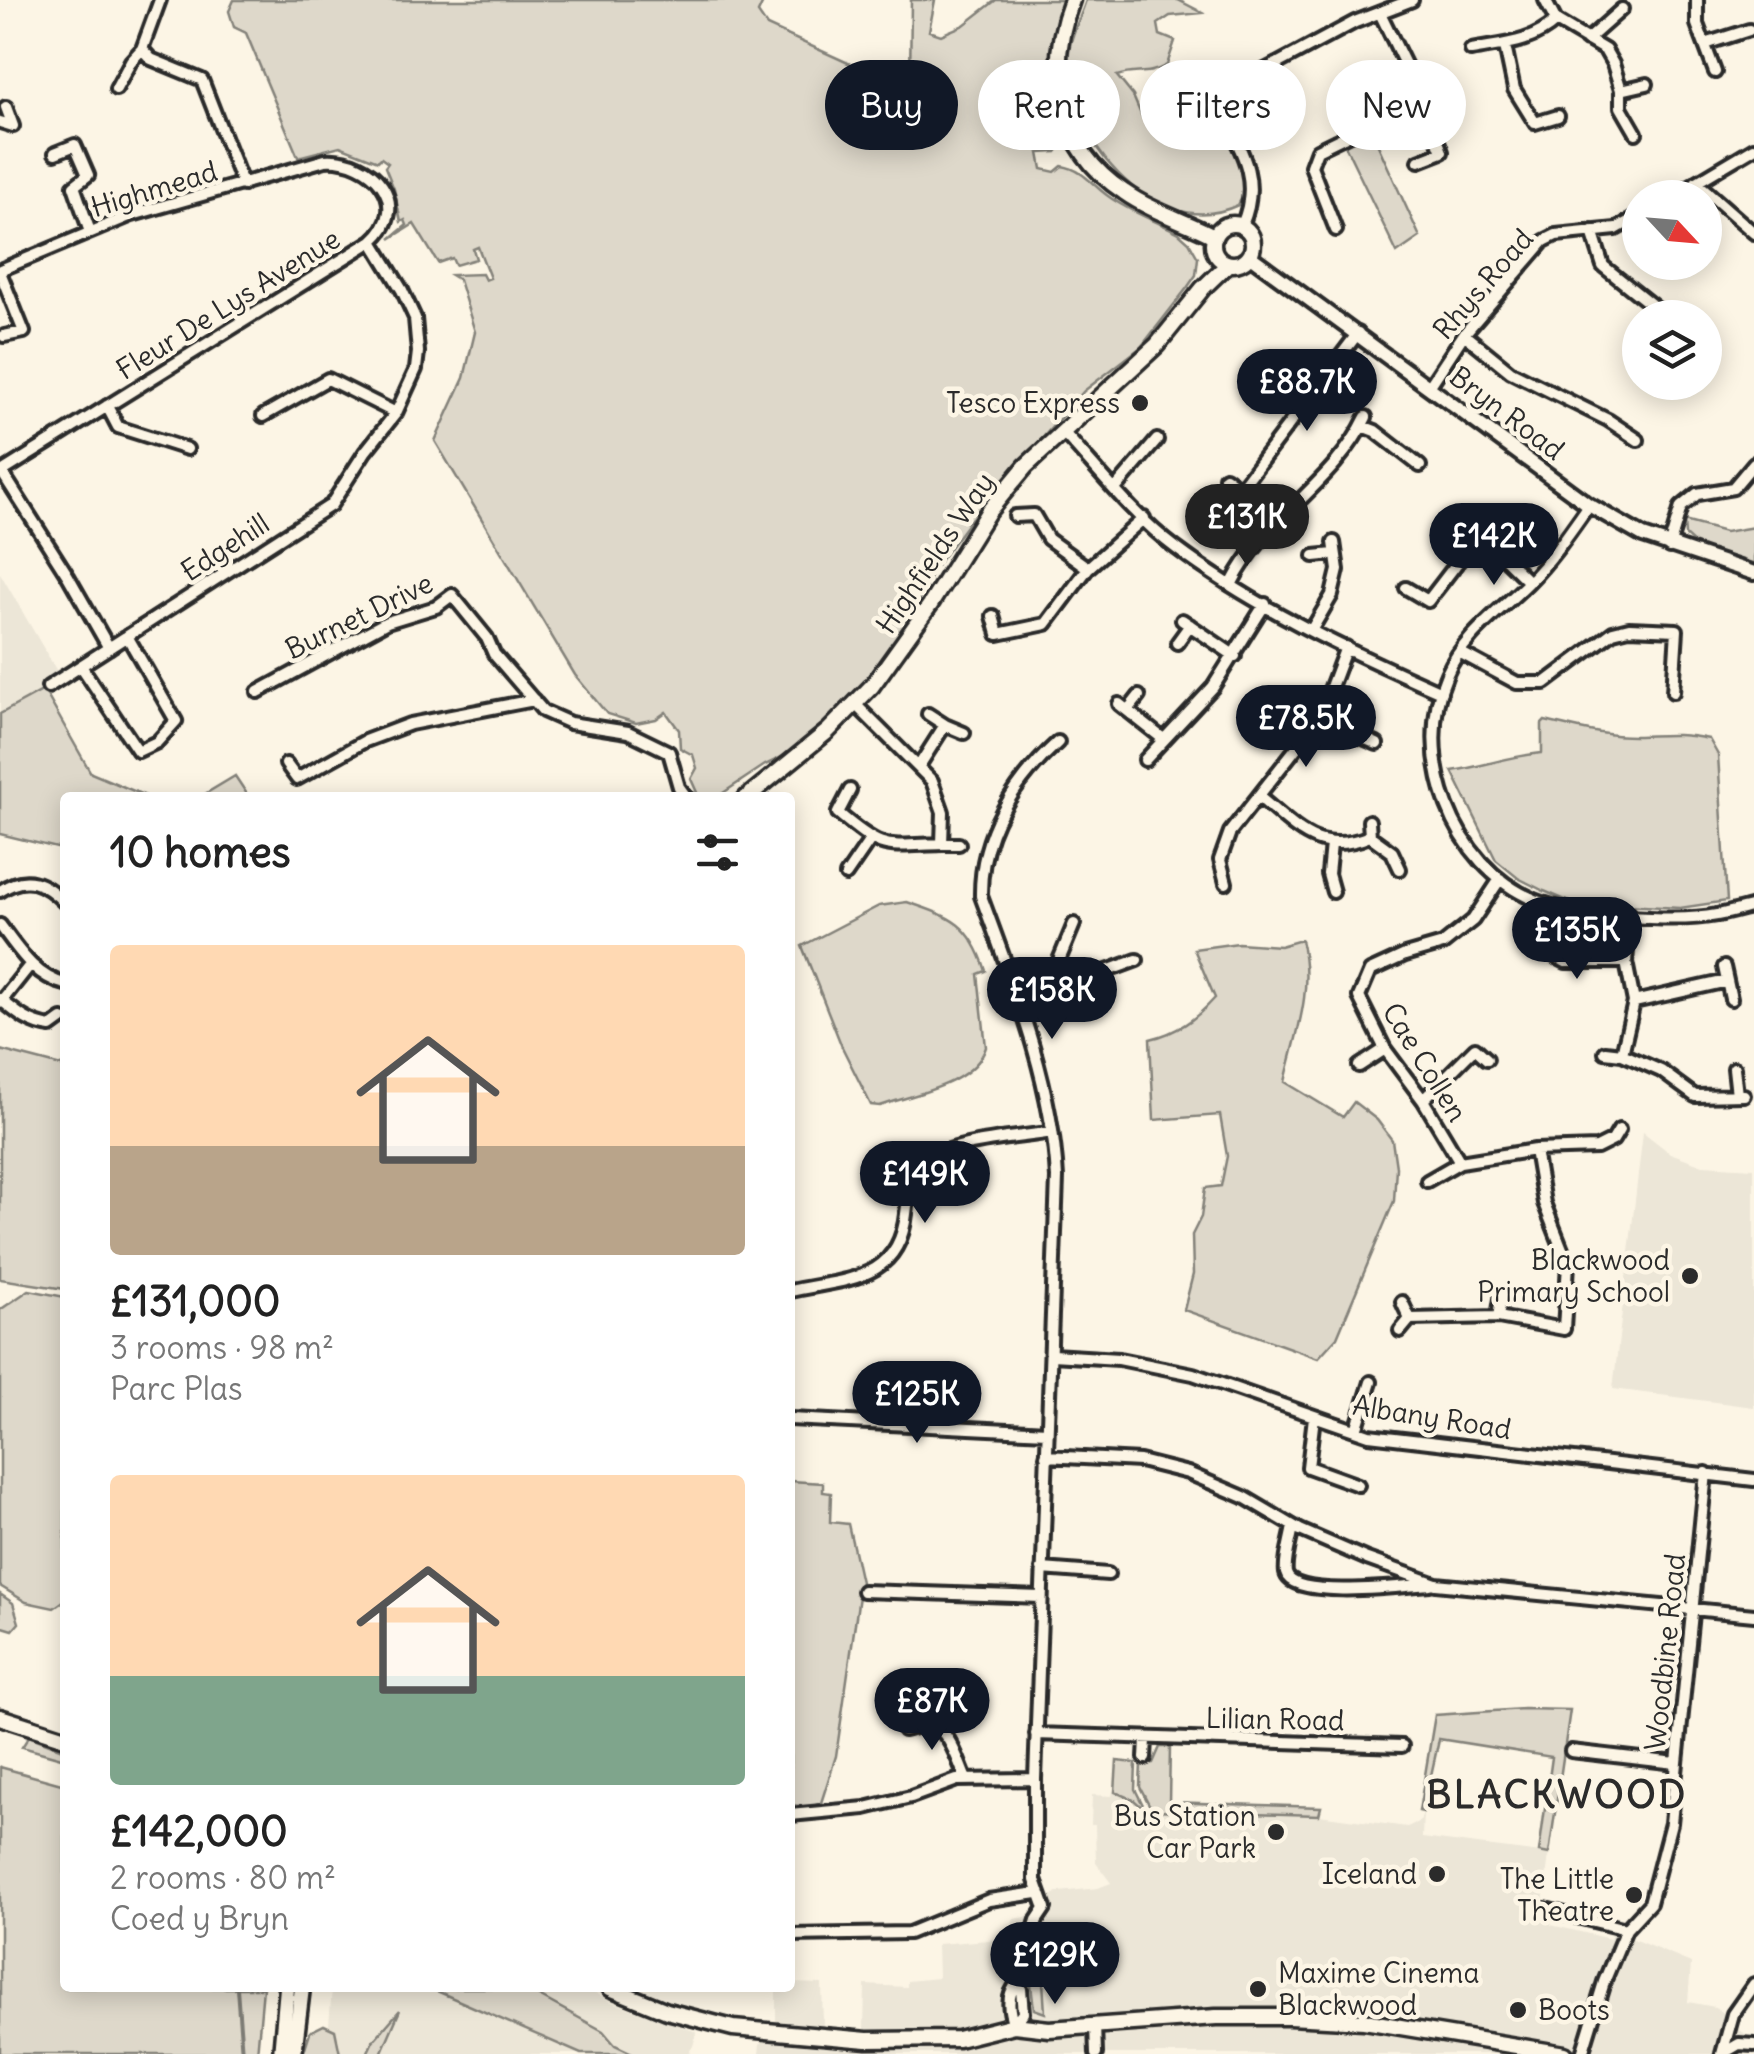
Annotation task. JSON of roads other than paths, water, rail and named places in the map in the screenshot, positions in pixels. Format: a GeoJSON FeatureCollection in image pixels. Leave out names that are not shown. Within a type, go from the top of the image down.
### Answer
{"type":"FeatureCollection","features":[{"type":"Feature","properties":{"kind":"main road"},"geometry":{"type":"LineString","coordinates":[[1072,0],[1057,54],[1057,82],[1063,110],[1080,146],[1123,192],[1214,244],[1228,264]]}},
{"type":"Feature","properties":{"kind":"main road"},"geometry":{"type":"LineString","coordinates":[[1228,224],[1242,225],[1254,241],[1250,256],[1241,263],[1228,264],[1202,288],[1214,244],[1228,224]]}},
{"type":"Feature","properties":{"kind":"main road","name":"Highfields Way"},"geometry":{"type":"LineString","coordinates":[[754,792],[855,704],[904,643],[988,512],[1026,466],[1157,345],[1202,288]]}},
{"type":"Feature","properties":{"kind":"main road"},"geometry":{"type":"LineString","coordinates":[[0,1717],[60,1736]]}},
{"type":"Feature","properties":{"kind":"main road"},"geometry":{"type":"LineString","coordinates":[[281,2054],[287,1992]]}},
{"type":"Feature","properties":{"kind":"main road"},"geometry":{"type":"LineString","coordinates":[[294,2054],[302,1992]]}},
{"type":"Feature","properties":{"kind":"main road"},"geometry":{"type":"LineString","coordinates":[[621,1992],[692,2019],[848,2046],[953,2039],[1014,2025],[1049,2029],[1216,2017],[1327,2018],[1564,2054]]}},
{"type":"Feature","properties":{"kind":"street"},"geometry":{"type":"LineString","coordinates":[[116,89],[130,60],[142,49],[160,0]]}},
{"type":"Feature","properties":{"kind":"street"},"geometry":{"type":"LineString","coordinates":[[1242,225],[1253,191],[1250,169],[1213,98],[1355,22],[1412,0]]}},
{"type":"Feature","properties":{"kind":"street"},"geometry":{"type":"LineString","coordinates":[[1545,0],[1556,21],[1605,50],[1621,90],[1621,107],[1636,133]]}},
{"type":"Feature","properties":{"kind":"street"},"geometry":{"type":"LineString","coordinates":[[1697,0],[1697,24],[1714,72]]}},
{"type":"Feature","properties":{"kind":"street"},"geometry":{"type":"LineString","coordinates":[[1587,40],[1622,8]]}},
{"type":"Feature","properties":{"kind":"street"},"geometry":{"type":"LineString","coordinates":[[1380,12],[1403,60]]}},
{"type":"Feature","properties":{"kind":"street"},"geometry":{"type":"LineString","coordinates":[[1471,50],[1505,46],[1542,35],[1556,21]]}},
{"type":"Feature","properties":{"kind":"street"},"geometry":{"type":"LineString","coordinates":[[1705,44],[1750,30]]}},
{"type":"Feature","properties":{"kind":"street"},"geometry":{"type":"LineString","coordinates":[[1505,46],[1514,89],[1534,123],[1558,116]]}},
{"type":"Feature","properties":{"kind":"street"},"geometry":{"type":"LineString","coordinates":[[142,49],[151,58],[202,80],[243,185]]}},
{"type":"Feature","properties":{"kind":"street"},"geometry":{"type":"LineString","coordinates":[[1621,90],[1647,84]]}},
{"type":"Feature","properties":{"kind":"street"},"geometry":{"type":"LineString","coordinates":[[0,122],[12,126],[6,107]]}},
{"type":"Feature","properties":{"kind":"street"},"geometry":{"type":"LineString","coordinates":[[55,153],[75,145],[88,175],[74,186],[90,232]]}},
{"type":"Feature","properties":{"kind":"street"},"geometry":{"type":"LineString","coordinates":[[1326,146],[1317,150],[1311,166],[1336,230]]}},
{"type":"Feature","properties":{"kind":"street"},"geometry":{"type":"LineString","coordinates":[[1699,180],[1754,148]]}},
{"type":"Feature","properties":{"kind":"street"},"geometry":{"type":"LineString","coordinates":[[1420,161],[1441,150]]}},
{"type":"Feature","properties":{"kind":"street","name":"Highmead"},"geometry":{"type":"LineString","coordinates":[[0,271],[132,214],[325,160]]}},
{"type":"Feature","properties":{"kind":"street","name":"Fleur De Lys Avenue"},"geometry":{"type":"LineString","coordinates":[[1,472],[382,232],[387,198],[382,187],[364,166],[352,161],[325,160]]}},
{"type":"Feature","properties":{"kind":"street"},"geometry":{"type":"LineString","coordinates":[[1722,205],[1754,233]]}},
{"type":"Feature","properties":{"kind":"street","name":"Rhys Road"},"geometry":{"type":"LineString","coordinates":[[1429,386],[1464,334],[1544,241],[1556,235],[1622,225]]}},
{"type":"Feature","properties":{"kind":"street"},"geometry":{"type":"LineString","coordinates":[[1592,231],[1603,266],[1646,300]]}},
{"type":"Feature","properties":{"kind":"street","name":"Edgehill"},"geometry":{"type":"LineString","coordinates":[[48,687],[331,505],[396,413],[416,369],[415,318],[372,241]]}},
{"type":"Feature","properties":{"kind":"street","name":"Bryn Road"},"geometry":{"type":"LineString","coordinates":[[1250,256],[1588,504],[1642,536],[1754,574]]}},
{"type":"Feature","properties":{"kind":"street"},"geometry":{"type":"LineString","coordinates":[[0,271],[24,332],[4,336]]}},
{"type":"Feature","properties":{"kind":"street"},"geometry":{"type":"LineString","coordinates":[[1225,509],[1358,333]]}},
{"type":"Feature","properties":{"kind":"street"},"geometry":{"type":"LineString","coordinates":[[1464,334],[1511,372],[1608,420],[1638,440]]}},
{"type":"Feature","properties":{"kind":"street"},"geometry":{"type":"LineString","coordinates":[[263,416],[328,379],[396,413]]}},
{"type":"Feature","properties":{"kind":"street"},"geometry":{"type":"LineString","coordinates":[[107,406],[118,427],[186,449]]}},
{"type":"Feature","properties":{"kind":"street"},"geometry":{"type":"LineString","coordinates":[[1232,583],[1245,556],[1345,453],[1364,421],[1420,466]]}},
{"type":"Feature","properties":{"kind":"street"},"geometry":{"type":"LineString","coordinates":[[1063,432],[1173,546],[1265,604],[1441,692]]}},
{"type":"Feature","properties":{"kind":"street"},"geometry":{"type":"LineString","coordinates":[[1116,488],[1157,440]]}},
{"type":"Feature","properties":{"kind":"street"},"geometry":{"type":"LineString","coordinates":[[1669,547],[1681,508],[1698,494],[1733,488],[1752,469]]}},
{"type":"Feature","properties":{"kind":"street"},"geometry":{"type":"LineString","coordinates":[[1,472],[109,648]]}},
{"type":"Feature","properties":{"kind":"street"},"geometry":{"type":"LineString","coordinates":[[1225,477],[1241,489]]}},
{"type":"Feature","properties":{"kind":"street"},"geometry":{"type":"LineString","coordinates":[[1588,504],[1529,582],[1478,629],[1448,670],[1441,692],[1434,763],[1443,800],[1466,840],[1500,879],[1536,901],[1595,912],[1682,918],[1716,916],[1754,906]]}},
{"type":"Feature","properties":{"kind":"street"},"geometry":{"type":"LineString","coordinates":[[1016,516],[1034,515],[1048,539],[1088,568]]}},
{"type":"Feature","properties":{"kind":"street"},"geometry":{"type":"LineString","coordinates":[[993,616],[998,634],[1046,624],[1088,568],[1144,518]]}},
{"type":"Feature","properties":{"kind":"street"},"geometry":{"type":"LineString","coordinates":[[1406,588],[1428,601],[1474,540],[1484,538],[1494,520]]}},
{"type":"Feature","properties":{"kind":"street"},"geometry":{"type":"LineString","coordinates":[[1484,538],[1529,582]]}},
{"type":"Feature","properties":{"kind":"street"},"geometry":{"type":"LineString","coordinates":[[1312,629],[1332,594],[1338,570],[1334,542]]}},
{"type":"Feature","properties":{"kind":"street"},"geometry":{"type":"LineString","coordinates":[[1314,556],[1334,554]]}},
{"type":"Feature","properties":{"kind":"street","name":"Burnet Drive"},"geometry":{"type":"LineString","coordinates":[[258,692],[386,622],[436,607],[452,595],[487,638],[494,654],[543,712],[570,723],[628,732],[669,752],[683,792]]}},
{"type":"Feature","properties":{"kind":"street"},"geometry":{"type":"LineString","coordinates":[[1145,760],[1213,686],[1265,604]]}},
{"type":"Feature","properties":{"kind":"street"},"geometry":{"type":"LineString","coordinates":[[1176,642],[1186,623],[1234,656]]}},
{"type":"Feature","properties":{"kind":"street"},"geometry":{"type":"LineString","coordinates":[[1461,653],[1517,683],[1545,683],[1613,632],[1630,628],[1677,630],[1673,692]]}},
{"type":"Feature","properties":{"kind":"street"},"geometry":{"type":"LineString","coordinates":[[80,666],[138,751],[158,742],[176,722],[128,636]]}},
{"type":"Feature","properties":{"kind":"street"},"geometry":{"type":"LineString","coordinates":[[1226,883],[1220,860],[1222,847],[1319,719],[1346,647]]}},
{"type":"Feature","properties":{"kind":"street"},"geometry":{"type":"LineString","coordinates":[[1139,696],[1124,707],[1162,738]]}},
{"type":"Feature","properties":{"kind":"street"},"geometry":{"type":"LineString","coordinates":[[286,764],[297,779],[366,740],[410,724],[534,700]]}},
{"type":"Feature","properties":{"kind":"street"},"geometry":{"type":"LineString","coordinates":[[855,704],[932,780],[939,796],[942,844]]}},
{"type":"Feature","properties":{"kind":"street"},"geometry":{"type":"LineString","coordinates":[[928,714],[964,732]]}},
{"type":"Feature","properties":{"kind":"street"},"geometry":{"type":"LineString","coordinates":[[1319,719],[1377,744]]}},
{"type":"Feature","properties":{"kind":"street"},"geometry":{"type":"LineString","coordinates":[[919,766],[945,724]]}},
{"type":"Feature","properties":{"kind":"street"},"geometry":{"type":"LineString","coordinates":[[1014,2025],[1023,2013],[1021,1988],[1017,1984],[1037,1920],[1045,1908],[1037,1894],[1035,1779],[1057,1178],[1052,1132],[1020,1003],[982,896],[981,876],[990,840],[1015,787],[1058,742]]}},
{"type":"Feature","properties":{"kind":"street"},"geometry":{"type":"LineString","coordinates":[[850,790],[838,812],[870,840],[886,846],[960,844]]}},
{"type":"Feature","properties":{"kind":"street"},"geometry":{"type":"LineString","coordinates":[[1259,797],[1314,840],[1352,844],[1370,836]]}},
{"type":"Feature","properties":{"kind":"street"},"geometry":{"type":"LineString","coordinates":[[1369,821],[1370,836]]}},
{"type":"Feature","properties":{"kind":"street"},"geometry":{"type":"LineString","coordinates":[[1370,836],[1392,852],[1400,869]]}},
{"type":"Feature","properties":{"kind":"street"},"geometry":{"type":"LineString","coordinates":[[846,875],[870,840]]}},
{"type":"Feature","properties":{"kind":"street"},"geometry":{"type":"LineString","coordinates":[[1331,844],[1328,874],[1333,892]]}},
{"type":"Feature","properties":{"kind":"street","name":"Cae Collen"},"geometry":{"type":"LineString","coordinates":[[1460,1162],[1423,1100],[1385,1049],[1360,997],[1370,971],[1442,944],[1473,920],[1500,879]]}},
{"type":"Feature","properties":{"kind":"street"},"geometry":{"type":"LineString","coordinates":[[0,891],[17,881],[36,881],[60,897]]}},
{"type":"Feature","properties":{"kind":"street"},"geometry":{"type":"LineString","coordinates":[[1622,1054],[1634,1002],[1626,962],[1630,914]]}},
{"type":"Feature","properties":{"kind":"street"},"geometry":{"type":"LineString","coordinates":[[1045,994],[1074,924]]}},
{"type":"Feature","properties":{"kind":"street"},"geometry":{"type":"LineString","coordinates":[[0,925],[30,965],[60,983]]}},
{"type":"Feature","properties":{"kind":"street"},"geometry":{"type":"LineString","coordinates":[[1541,950],[1566,962],[1626,962]]}},
{"type":"Feature","properties":{"kind":"street"},"geometry":{"type":"LineString","coordinates":[[1020,1003],[1137,960]]}},
{"type":"Feature","properties":{"kind":"street"},"geometry":{"type":"LineString","coordinates":[[30,965],[1,999],[17,1016],[51,1028],[56,1041]]}},
{"type":"Feature","properties":{"kind":"street"},"geometry":{"type":"LineString","coordinates":[[1724,968],[1731,999]]}},
{"type":"Feature","properties":{"kind":"street"},"geometry":{"type":"LineString","coordinates":[[1634,1002],[1727,982]]}},
{"type":"Feature","properties":{"kind":"street"},"geometry":{"type":"LineString","coordinates":[[51,1028],[60,1021]]}},
{"type":"Feature","properties":{"kind":"street"},"geometry":{"type":"LineString","coordinates":[[1423,1100],[1475,1048],[1487,1059]]}},
{"type":"Feature","properties":{"kind":"street"},"geometry":{"type":"LineString","coordinates":[[1360,1066],[1385,1049]]}},
{"type":"Feature","properties":{"kind":"street"},"geometry":{"type":"LineString","coordinates":[[1605,1052],[1622,1054],[1661,1071],[1695,1096],[1740,1095],[1734,1068]]}},
{"type":"Feature","properties":{"kind":"street"},"geometry":{"type":"LineString","coordinates":[[1427,1181],[1460,1162],[1535,1150],[1598,1148],[1613,1140],[1619,1130]]}},
{"type":"Feature","properties":{"kind":"street"},"geometry":{"type":"LineString","coordinates":[[795,1290],[862,1276],[888,1260],[902,1236],[908,1194],[925,1163],[953,1150],[1052,1132]]}},
{"type":"Feature","properties":{"kind":"street"},"geometry":{"type":"LineString","coordinates":[[1535,1150],[1544,1202],[1568,1264],[1562,1342]]}},
{"type":"Feature","properties":{"kind":"street"},"geometry":{"type":"LineString","coordinates":[[1498,1317],[1502,1293]]}},
{"type":"Feature","properties":{"kind":"street"},"geometry":{"type":"LineString","coordinates":[[1402,1302],[1410,1319]]}},
{"type":"Feature","properties":{"kind":"street"},"geometry":{"type":"LineString","coordinates":[[1400,1331],[1410,1319],[1498,1317],[1564,1329]]}},
{"type":"Feature","properties":{"kind":"street","name":"Albany Road"},"geometry":{"type":"LineString","coordinates":[[1052,1355],[1119,1359],[1165,1368],[1233,1386],[1356,1430],[1471,1448],[1754,1480]]}},
{"type":"Feature","properties":{"kind":"street"},"geometry":{"type":"LineString","coordinates":[[1356,1430],[1370,1382]]}},
{"type":"Feature","properties":{"kind":"street"},"geometry":{"type":"LineString","coordinates":[[1314,1417],[1308,1467],[1358,1485]]}},
{"type":"Feature","properties":{"kind":"street"},"geometry":{"type":"LineString","coordinates":[[795,1419],[1047,1432]]}},
{"type":"Feature","properties":{"kind":"street"},"geometry":{"type":"LineString","coordinates":[[1046,1456],[1140,1461],[1188,1472],[1244,1496],[1293,1526],[1367,1560],[1436,1584]]}},
{"type":"Feature","properties":{"kind":"street","name":"Woodbine Road"},"geometry":{"type":"LineString","coordinates":[[1582,2054],[1600,1992],[1626,1928],[1650,1903],[1671,1823],[1706,1474]]}},
{"type":"Feature","properties":{"kind":"street"},"geometry":{"type":"LineString","coordinates":[[1293,1526],[1286,1572],[1296,1585],[1306,1588],[1436,1584],[1754,1615]]}},
{"type":"Feature","properties":{"kind":"street"},"geometry":{"type":"LineString","coordinates":[[1042,1568],[1108,1574]]}},
{"type":"Feature","properties":{"kind":"street"},"geometry":{"type":"LineString","coordinates":[[863,1591],[1041,1597]]}},
{"type":"Feature","properties":{"kind":"street"},"geometry":{"type":"LineString","coordinates":[[904,1730],[922,1724],[938,1727],[966,1780]]}},
{"type":"Feature","properties":{"kind":"street","name":"Lilian Road"},"geometry":{"type":"LineString","coordinates":[[1036,1734],[1402,1746]]}},
{"type":"Feature","properties":{"kind":"street"},"geometry":{"type":"LineString","coordinates":[[1145,1758],[1146,1739]]}},
{"type":"Feature","properties":{"kind":"street"},"geometry":{"type":"LineString","coordinates":[[1571,1751],[1676,1763]]}},
{"type":"Feature","properties":{"kind":"street"},"geometry":{"type":"LineString","coordinates":[[795,1815],[865,1808],[912,1797],[956,1780],[1035,1779]]}},
{"type":"Feature","properties":{"kind":"street"},"geometry":{"type":"LineString","coordinates":[[795,1935],[909,1933],[989,1900],[1037,1894]]}},
{"type":"Feature","properties":{"kind":"street"},"geometry":{"type":"LineString","coordinates":[[1545,1909],[1626,1928]]}},
{"type":"Feature","properties":{"kind":"street"},"geometry":{"type":"LineString","coordinates":[[1722,2054],[1733,2014],[1754,1984]]}},
{"type":"Feature","properties":{"kind":"street"},"geometry":{"type":"LineString","coordinates":[[1095,2025],[1096,2054]]}},
{"type":"Feature","properties":{"kind":"street"},"geometry":{"type":"LineString","coordinates":[[1722,2054],[1739,2044],[1754,2045]]}},
{"type":"Feature","properties":{"kind":"waterway"},"geometry":{"type":"LineString","coordinates":[[237,1992],[242,2054]]}},
{"type":"Feature","properties":{"kind":"place","name":"Tesco Express"},"geometry":{"type":"Point","coordinates":[1140,403]}},
{"type":"Feature","properties":{"kind":"place","name":"Blackwood Primary School"},"geometry":{"type":"Point","coordinates":[1690,1276]}},
{"type":"Feature","properties":{"kind":"place","name":"Bus Station Car Park"},"geometry":{"type":"Point","coordinates":[1276,1832]}},
{"type":"Feature","properties":{"kind":"place","name":"Iceland"},"geometry":{"type":"Point","coordinates":[1437,1874]}},
{"type":"Feature","properties":{"kind":"place","name":"The Little Theatre"},"geometry":{"type":"Point","coordinates":[1634,1895]}},
{"type":"Feature","properties":{"kind":"place","name":"Maxime Cinema Blackwood"},"geometry":{"type":"Point","coordinates":[1258,1989]}},
{"type":"Feature","properties":{"kind":"place","name":"Boots"},"geometry":{"type":"Point","coordinates":[1518,2010]}},
{"type":"Feature","properties":{"kind":"district","name":"BLACKWOOD"},"geometry":{"type":"Point","coordinates":[1557,1794]}}]}
